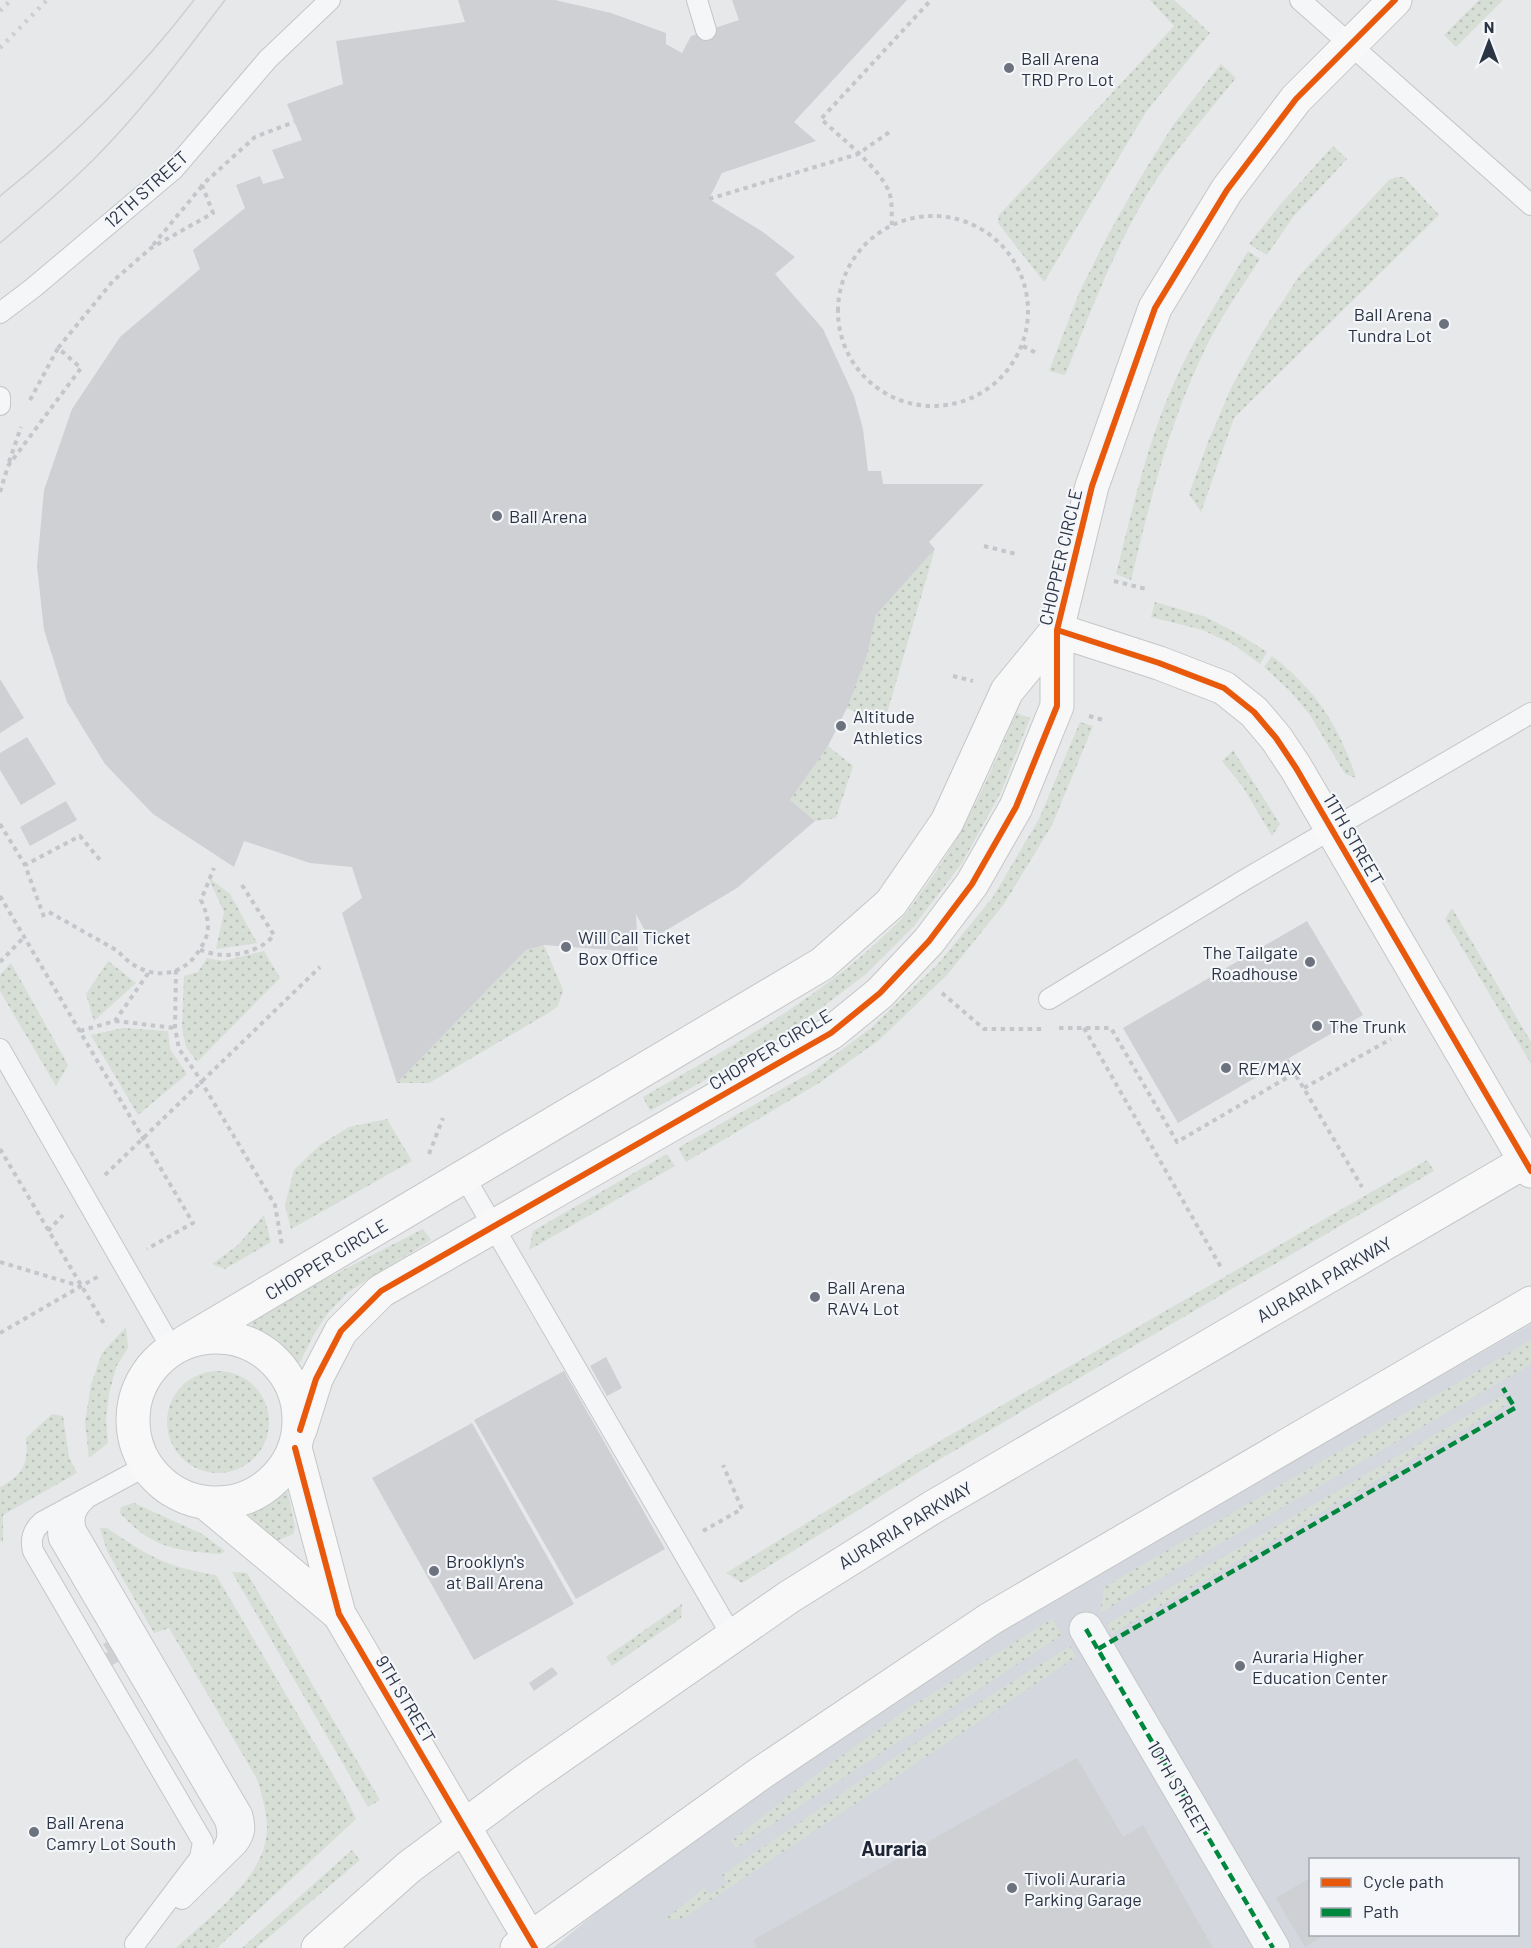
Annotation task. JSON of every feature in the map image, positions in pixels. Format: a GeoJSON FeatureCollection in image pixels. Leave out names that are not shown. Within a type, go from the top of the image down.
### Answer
{"type":"FeatureCollection","features":[{"type":"Feature","properties":{"kind":"street","name":"CHOPPER CIRCLE"},"geometry":{"type":"LineString","coordinates":[[298,1439],[316,1379],[341,1331],[381,1291],[831,1033],[880,993],[929,941],[972,884],[1016,807],[1057,706],[1057,630],[1092,486],[1155,308],[1227,190],[1296,99],[1395,0]]}},
{"type":"Feature","properties":{"kind":"street","name":"CHOPPER CIRCLE"},"geometry":{"type":"LineString","coordinates":[[179,1346],[822,964],[891,903],[947,822],[1007,691],[1057,630]]}},
{"type":"Feature","properties":{"kind":"street","name":"11TH STREET"},"geometry":{"type":"LineString","coordinates":[[1057,630],[1158,663],[1224,688],[1254,712],[1276,738],[1296,768],[1529,1164]]}},
{"type":"Feature","properties":{"kind":"street","name":"AURARIA PARKWAY"},"geometry":{"type":"LineString","coordinates":[[318,1948],[409,1867],[529,1778],[789,1597],[933,1507],[1529,1164]]}},
{"type":"Feature","properties":{"kind":"street"},"geometry":{"type":"LineString","coordinates":[[528,1945],[761,1773],[990,1619],[1531,1303]]}},
{"type":"Feature","properties":{"kind":"street"},"geometry":{"type":"LineString","coordinates":[[214,1337],[242,1340],[267,1354],[287,1375],[298,1401],[298,1439],[282,1472],[261,1491],[234,1502],[206,1503],[183,1497],[162,1484],[146,1466],[136,1446],[132,1424],[134,1402],[142,1381],[154,1363],[179,1346],[214,1337]]}},
{"type":"Feature","properties":{"kind":"street","name":"9TH STREET"},"geometry":{"type":"LineString","coordinates":[[298,1439],[339,1614],[464,1827],[528,1945]]}},
{"type":"Feature","properties":{"kind":"street","name":"9TH STREET"},"geometry":{"type":"LineString","coordinates":[[206,1503],[339,1614]]}},
{"type":"Feature","properties":{"kind":"street","name":"10TH STREET"},"geometry":{"type":"LineString","coordinates":[[1086,1629],[1273,1948]]}},
{"type":"Feature","properties":{"kind":"lane","name":"12TH STREET"},"geometry":{"type":"LineString","coordinates":[[0,313],[174,169],[268,59],[330,0]]}},
{"type":"Feature","properties":{"kind":"lane"},"geometry":{"type":"LineString","coordinates":[[697,0],[706,30]]}},
{"type":"Feature","properties":{"kind":"lane"},"geometry":{"type":"LineString","coordinates":[[1300,0],[1531,204]]}},
{"type":"Feature","properties":{"kind":"lane"},"geometry":{"type":"LineString","coordinates":[[0,397],[0,405]]}},
{"type":"Feature","properties":{"kind":"lane"},"geometry":{"type":"LineString","coordinates":[[1049,999],[1331,829],[1531,713]]}},
{"type":"Feature","properties":{"kind":"lane"},"geometry":{"type":"LineString","coordinates":[[0,1049],[179,1346]]}},
{"type":"Feature","properties":{"kind":"lane"},"geometry":{"type":"LineString","coordinates":[[464,1176],[732,1636]]}},
{"type":"Feature","properties":{"kind":"lane"},"geometry":{"type":"LineString","coordinates":[[78,1503],[62,1515],[58,1522],[59,1539],[225,1821],[227,1829],[228,1837],[221,1852],[135,1944],[200,1858],[203,1842],[33,1551],[31,1543],[36,1528],[42,1522],[146,1466]]}},
{"type":"Feature","properties":{"kind":"path"},"geometry":{"type":"LineString","coordinates":[[892,225],[890,194],[883,180],[821,119],[930,0]]}},
{"type":"Feature","properties":{"kind":"path"},"geometry":{"type":"LineString","coordinates":[[0,492],[8,466],[81,368],[58,348],[113,281],[151,248],[202,185],[255,137],[294,122]]}},
{"type":"Feature","properties":{"kind":"path"},"geometry":{"type":"LineString","coordinates":[[709,199],[858,154],[891,131]]}},
{"type":"Feature","properties":{"kind":"path"},"geometry":{"type":"LineString","coordinates":[[151,248],[213,213],[202,185]]}},
{"type":"Feature","properties":{"kind":"path"},"geometry":{"type":"LineString","coordinates":[[936,216],[962,220],[986,231],[1010,254],[1025,283],[1030,315],[1023,346],[1006,374],[982,394],[954,405],[923,406],[894,399],[868,381],[849,357],[839,329],[838,298],[848,269],[865,244],[892,225],[916,218],[936,216]]}},
{"type":"Feature","properties":{"kind":"path"},"geometry":{"type":"LineString","coordinates":[[1023,346],[1038,354]]}},
{"type":"Feature","properties":{"kind":"path"},"geometry":{"type":"LineString","coordinates":[[984,546],[1016,554]]}},
{"type":"Feature","properties":{"kind":"path"},"geometry":{"type":"LineString","coordinates":[[1114,581],[1146,589]]}},
{"type":"Feature","properties":{"kind":"path"},"geometry":{"type":"LineString","coordinates":[[953,676],[980,683]]}},
{"type":"Feature","properties":{"kind":"path"},"geometry":{"type":"LineString","coordinates":[[0,824],[25,865],[44,917]]}},
{"type":"Feature","properties":{"kind":"path"},"geometry":{"type":"LineString","coordinates":[[25,865],[80,836],[100,860]]}},
{"type":"Feature","properties":{"kind":"path"},"geometry":{"type":"LineString","coordinates":[[49,912],[118,951],[126,961],[137,968],[161,974],[176,970],[195,958],[204,943],[208,929],[201,900],[214,868]]}},
{"type":"Feature","properties":{"kind":"path"},"geometry":{"type":"LineString","coordinates":[[200,950],[224,955],[248,951],[267,943],[273,935],[240,882]]}},
{"type":"Feature","properties":{"kind":"path"},"geometry":{"type":"LineString","coordinates":[[0,896],[193,1223]]}},
{"type":"Feature","properties":{"kind":"path"},"geometry":{"type":"LineString","coordinates":[[0,962],[24,937]]}},
{"type":"Feature","properties":{"kind":"path"},"geometry":{"type":"LineString","coordinates":[[143,1139],[320,967]]}},
{"type":"Feature","properties":{"kind":"path"},"geometry":{"type":"LineString","coordinates":[[176,970],[175,1028],[179,1049],[275,1205],[282,1245]]}},
{"type":"Feature","properties":{"kind":"path"},"geometry":{"type":"LineString","coordinates":[[115,1021],[149,972]]}},
{"type":"Feature","properties":{"kind":"path"},"geometry":{"type":"LineString","coordinates":[[942,993],[984,1029]]}},
{"type":"Feature","properties":{"kind":"path"},"geometry":{"type":"LineString","coordinates":[[80,1031],[115,1021],[175,1028]]}},
{"type":"Feature","properties":{"kind":"path"},"geometry":{"type":"LineString","coordinates":[[1084,1028],[1222,1269]]}},
{"type":"Feature","properties":{"kind":"path"},"geometry":{"type":"LineString","coordinates":[[1111,1028],[1177,1142],[1295,1073]]}},
{"type":"Feature","properties":{"kind":"path"},"geometry":{"type":"LineString","coordinates":[[1304,1088],[1391,1039]]}},
{"type":"Feature","properties":{"kind":"path"},"geometry":{"type":"LineString","coordinates":[[1287,1060],[1362,1187]]}},
{"type":"Feature","properties":{"kind":"path"},"geometry":{"type":"LineString","coordinates":[[0,1149],[106,1327]]}},
{"type":"Feature","properties":{"kind":"path"},"geometry":{"type":"LineString","coordinates":[[0,1262],[81,1287]]}},
{"type":"Feature","properties":{"kind":"path"},"geometry":{"type":"LineString","coordinates":[[678,1545],[742,1509],[723,1466]]}},
{"type":"Feature","properties":{"kind":"shaded area"},"geometry":{"type":"Polygon","coordinates":[[[1150,0],[1174,0],[1210,33],[1146,112],[1044,282],[998,223],[999,215],[1174,26],[1150,0]]]}},
{"type":"Feature","properties":{"kind":"shaded area"},"geometry":{"type":"Polygon","coordinates":[[[1479,0],[1503,0],[1456,47],[1444,35],[1479,0]]]}},
{"type":"Feature","properties":{"kind":"shaded area"},"geometry":{"type":"Polygon","coordinates":[[[1221,64],[1236,78],[1180,147],[1136,213],[1093,305],[1065,375],[1049,371],[1079,293],[1108,235],[1174,124],[1221,64]]]}},
{"type":"Feature","properties":{"kind":"shaded area"},"geometry":{"type":"Polygon","coordinates":[[[1333,146],[1347,159],[1293,217],[1267,255],[1249,244],[1279,206],[1333,146]]]}},
{"type":"Feature","properties":{"kind":"shaded area"},"geometry":{"type":"Polygon","coordinates":[[[1404,177],[1439,215],[1234,418],[1201,512],[1189,494],[1232,386],[1262,333],[1299,276],[1389,180],[1404,177]]]}},
{"type":"Feature","properties":{"kind":"shaded area"},"geometry":{"type":"Polygon","coordinates":[[[1248,251],[1260,259],[1213,334],[1182,403],[1154,489],[1131,580],[1116,574],[1156,427],[1172,387],[1192,347],[1248,251]]]}},
{"type":"Feature","properties":{"kind":"shaded area"},"geometry":{"type":"Polygon","coordinates":[[[935,549],[887,713],[868,718],[847,708],[876,615],[935,549]]]}},
{"type":"Feature","properties":{"kind":"shaded area"},"geometry":{"type":"Polygon","coordinates":[[[1155,602],[1206,617],[1267,652],[1260,664],[1234,645],[1203,630],[1151,617],[1155,602]]]}},
{"type":"Feature","properties":{"kind":"shaded area"},"geometry":{"type":"Polygon","coordinates":[[[1272,656],[1309,691],[1326,713],[1346,752],[1356,778],[1345,774],[1310,715],[1291,692],[1264,667],[1272,656]]]}},
{"type":"Feature","properties":{"kind":"shaded area"},"geometry":{"type":"Polygon","coordinates":[[[1016,713],[1030,718],[1001,792],[962,863],[914,926],[865,975],[785,1035],[650,1111],[643,1097],[746,1037],[813,994],[845,970],[904,916],[942,863],[966,822],[1016,713]]]}},
{"type":"Feature","properties":{"kind":"shaded area"},"geometry":{"type":"Polygon","coordinates":[[[1080,722],[1093,726],[1052,825],[1004,904],[947,975],[879,1040],[819,1083],[686,1162],[678,1148],[812,1072],[871,1028],[938,964],[993,897],[1039,819],[1080,722]]]}},
{"type":"Feature","properties":{"kind":"shaded area"},"geometry":{"type":"Polygon","coordinates":[[[828,746],[853,766],[836,818],[815,821],[790,800],[828,746]]]}},
{"type":"Feature","properties":{"kind":"shaded area"},"geometry":{"type":"Polygon","coordinates":[[[1233,750],[1280,824],[1272,836],[1243,787],[1222,761],[1233,750]]]}},
{"type":"Feature","properties":{"kind":"shaded area"},"geometry":{"type":"Polygon","coordinates":[[[208,877],[230,894],[257,943],[216,949],[224,912],[208,877]]]}},
{"type":"Feature","properties":{"kind":"shaded area"},"geometry":{"type":"Polygon","coordinates":[[[1452,908],[1531,1042],[1531,1064],[1445,919],[1452,908]]]}},
{"type":"Feature","properties":{"kind":"shaded area"},"geometry":{"type":"Polygon","coordinates":[[[544,945],[563,990],[558,1006],[429,1083],[397,1083],[526,950],[544,945]]]}},
{"type":"Feature","properties":{"kind":"shaded area"},"geometry":{"type":"Polygon","coordinates":[[[264,951],[280,978],[197,1062],[186,1047],[182,1027],[184,976],[198,972],[207,958],[223,961],[264,951]]]}},
{"type":"Feature","properties":{"kind":"shaded area"},"geometry":{"type":"Polygon","coordinates":[[[108,961],[136,983],[94,1021],[86,994],[108,961]]]}},
{"type":"Feature","properties":{"kind":"shaded area"},"geometry":{"type":"Polygon","coordinates":[[[11,963],[68,1065],[56,1086],[0,991],[0,975],[11,963]]]}},
{"type":"Feature","properties":{"kind":"shaded area"},"geometry":{"type":"Polygon","coordinates":[[[123,1028],[168,1031],[170,1049],[187,1074],[138,1115],[91,1035],[123,1028]]]}},
{"type":"Feature","properties":{"kind":"shaded area"},"geometry":{"type":"Polygon","coordinates":[[[387,1119],[412,1161],[291,1229],[285,1205],[294,1170],[320,1145],[349,1127],[387,1119]]]}},
{"type":"Feature","properties":{"kind":"shaded area"},"geometry":{"type":"Polygon","coordinates":[[[667,1154],[675,1166],[529,1250],[533,1231],[667,1154]]]}},
{"type":"Feature","properties":{"kind":"shaded area"},"geometry":{"type":"Polygon","coordinates":[[[1427,1160],[1434,1171],[930,1465],[742,1583],[726,1573],[921,1452],[1427,1160]]]}},
{"type":"Feature","properties":{"kind":"shaded area"},"geometry":{"type":"Polygon","coordinates":[[[264,1215],[271,1242],[225,1269],[212,1264],[238,1245],[264,1215]]]}},
{"type":"Feature","properties":{"kind":"shaded area"},"geometry":{"type":"Polygon","coordinates":[[[423,1229],[431,1240],[348,1292],[328,1313],[300,1362],[292,1363],[274,1343],[249,1332],[252,1323],[320,1282],[423,1229]]]}},
{"type":"Feature","properties":{"kind":"shaded area","name":"Auraria Higher Education Center"},"geometry":{"type":"Polygon","coordinates":[[[1531,1324],[1531,1948],[553,1948],[604,1906],[852,1729],[1047,1603],[1531,1324]]]}},
{"type":"Feature","properties":{"kind":"shaded area"},"geometry":{"type":"Polygon","coordinates":[[[126,1327],[128,1348],[116,1367],[109,1394],[106,1420],[108,1443],[89,1458],[85,1422],[91,1385],[102,1353],[126,1327]]]}},
{"type":"Feature","properties":{"kind":"shaded area"},"geometry":{"type":"Polygon","coordinates":[[[1531,1340],[1531,1364],[1100,1613],[1104,1587],[1531,1340]]]}},
{"type":"Feature","properties":{"kind":"shaded area"},"geometry":{"type":"Polygon","coordinates":[[[218,1371],[237,1375],[254,1386],[265,1403],[269,1422],[265,1441],[254,1458],[237,1469],[218,1473],[199,1469],[182,1458],[171,1441],[167,1422],[171,1403],[182,1386],[199,1375],[218,1371]]]}},
{"type":"Feature","properties":{"kind":"shaded area"},"geometry":{"type":"Polygon","coordinates":[[[1503,1395],[1508,1404],[1112,1634],[1107,1624],[1503,1395]]]}},
{"type":"Feature","properties":{"kind":"shaded area"},"geometry":{"type":"Polygon","coordinates":[[[52,1414],[63,1416],[69,1457],[77,1473],[3,1515],[3,1543],[0,1540],[0,1487],[8,1483],[23,1468],[27,1447],[26,1438],[52,1414]]]}},
{"type":"Feature","properties":{"kind":"shaded area"},"geometry":{"type":"Polygon","coordinates":[[[279,1489],[284,1489],[288,1493],[295,1527],[293,1534],[276,1541],[250,1517],[249,1512],[252,1506],[279,1489]]]}},
{"type":"Feature","properties":{"kind":"shaded area"},"geometry":{"type":"Polygon","coordinates":[[[134,1503],[202,1534],[225,1551],[221,1554],[191,1551],[154,1541],[120,1513],[121,1507],[134,1503]]]}},
{"type":"Feature","properties":{"kind":"shaded area"},"geometry":{"type":"Polygon","coordinates":[[[100,1528],[107,1528],[158,1559],[216,1575],[343,1792],[356,1819],[217,1948],[176,1948],[234,1895],[257,1864],[264,1847],[267,1829],[261,1791],[257,1779],[169,1628],[154,1633],[107,1551],[100,1528]]]}},
{"type":"Feature","properties":{"kind":"shaded area"},"geometry":{"type":"Polygon","coordinates":[[[232,1572],[247,1573],[380,1800],[368,1807],[232,1572]]]}},
{"type":"Feature","properties":{"kind":"shaded area"},"geometry":{"type":"Polygon","coordinates":[[[682,1604],[681,1618],[612,1666],[606,1657],[682,1604]]]}},
{"type":"Feature","properties":{"kind":"shaded area"},"geometry":{"type":"Polygon","coordinates":[[[1052,1619],[1062,1635],[736,1848],[731,1841],[826,1767],[907,1709],[1052,1619]]]}},
{"type":"Feature","properties":{"kind":"shaded area"},"geometry":{"type":"Polygon","coordinates":[[[1070,1646],[1076,1657],[682,1919],[664,1920],[704,1888],[710,1895],[727,1883],[722,1875],[938,1728],[1070,1646]]]}},
{"type":"Feature","properties":{"kind":"shaded area"},"geometry":{"type":"Polygon","coordinates":[[[352,1850],[360,1860],[256,1948],[242,1948],[352,1850]]]}},
{"type":"Feature","properties":{"kind":"building","name":"Ball Arena"},"geometry":{"type":"Polygon","coordinates":[[[458,0],[555,0],[611,13],[666,33],[666,44],[682,53],[691,36],[739,20],[732,0],[907,0],[794,122],[816,141],[722,173],[709,199],[763,232],[795,257],[775,274],[823,329],[854,396],[863,429],[868,471],[881,471],[883,484],[984,484],[929,542],[935,549],[876,615],[866,658],[847,708],[828,746],[790,800],[815,821],[737,888],[650,940],[636,914],[638,952],[544,945],[526,950],[397,1083],[342,913],[362,898],[352,867],[310,863],[244,841],[234,867],[153,814],[105,764],[67,702],[44,630],[37,566],[44,490],[72,409],[120,337],[200,269],[193,250],[245,208],[236,185],[260,176],[263,184],[284,178],[272,150],[302,140],[287,104],[343,84],[336,41],[465,22],[458,0]]]}},
{"type":"Feature","properties":{"kind":"building"},"geometry":{"type":"Polygon","coordinates":[[[0,679],[24,718],[0,733],[0,679]]]}},
{"type":"Feature","properties":{"kind":"building"},"geometry":{"type":"Polygon","coordinates":[[[27,737],[56,784],[21,805],[0,770],[0,753],[27,737]]]}},
{"type":"Feature","properties":{"kind":"building"},"geometry":{"type":"Polygon","coordinates":[[[66,801],[77,820],[30,846],[20,827],[66,801]]]}},
{"type":"Feature","properties":{"kind":"building"},"geometry":{"type":"Polygon","coordinates":[[[1307,921],[1363,1015],[1178,1123],[1123,1028],[1307,921]]]}},
{"type":"Feature","properties":{"kind":"building"},"geometry":{"type":"Polygon","coordinates":[[[606,1357],[622,1388],[607,1396],[590,1366],[606,1357]]]}},
{"type":"Feature","properties":{"kind":"building"},"geometry":{"type":"Polygon","coordinates":[[[564,1371],[665,1549],[576,1599],[474,1420],[564,1371]]]}},
{"type":"Feature","properties":{"kind":"building"},"geometry":{"type":"Polygon","coordinates":[[[472,1423],[574,1604],[474,1660],[372,1478],[472,1423]]]}},
{"type":"Feature","properties":{"kind":"building"},"geometry":{"type":"Polygon","coordinates":[[[110,1640],[121,1660],[111,1666],[104,1654],[108,1652],[103,1644],[110,1640]]]}},
{"type":"Feature","properties":{"kind":"building"},"geometry":{"type":"Polygon","coordinates":[[[552,1667],[558,1674],[534,1691],[529,1683],[552,1667]]]}},
{"type":"Feature","properties":{"kind":"building","name":"Tivoli Auraria Parking Garage"},"geometry":{"type":"Polygon","coordinates":[[[1077,1758],[1123,1837],[1143,1825],[1213,1948],[757,1948],[753,1940],[1077,1758]]]}},
{"type":"Feature","properties":{"kind":"building"},"geometry":{"type":"Polygon","coordinates":[[[1309,1879],[1309,1936],[1324,1936],[1305,1947],[1276,1898],[1309,1879]]]}},
{"type":"Feature","properties":{"kind":"tram line"},"geometry":{"type":"LineString","coordinates":[[0,196],[52,152],[103,104],[194,0]]}},
{"type":"Feature","properties":{"kind":"tram line"},"geometry":{"type":"LineString","coordinates":[[0,243],[71,181],[111,141],[162,82],[225,0]]}},
{"type":"Feature","properties":{"kind":"railway"},"geometry":{"type":"LineString","coordinates":[[0,11],[11,0]]}},
{"type":"Feature","properties":{"kind":"railway"},"geometry":{"type":"LineString","coordinates":[[0,48],[47,0]]}},
{"type":"Feature","properties":{"kind":"marked path"},"geometry":{"type":"LineString","coordinates":[[1098,1649],[1515,1408],[1503,1388]]}},
{"type":"Feature","properties":{"kind":"marked path"},"geometry":{"type":"LineString","coordinates":[[1086,1629],[1273,1948]]}},
{"type":"Feature","properties":{"kind":"cycle path"},"geometry":{"type":"LineString","coordinates":[[300,1430],[316,1379],[341,1331],[381,1291],[831,1033],[880,993],[929,941],[972,884],[1016,807],[1057,706],[1057,630],[1092,486],[1155,308],[1227,190],[1296,99],[1395,0]]}},
{"type":"Feature","properties":{"kind":"cycle path"},"geometry":{"type":"LineString","coordinates":[[1057,630],[1159,663],[1224,688],[1254,712],[1276,738],[1296,768],[1531,1171]]}},
{"type":"Feature","properties":{"kind":"cycle path"},"geometry":{"type":"LineString","coordinates":[[295,1448],[339,1614],[535,1948]]}},
{"type":"Feature","properties":{"kind":"place","name":"Ball Arena TRD Pro Lot"},"geometry":{"type":"Point","coordinates":[1009,68]}},
{"type":"Feature","properties":{"kind":"place","name":"Ball Arena Tundra Lot"},"geometry":{"type":"Point","coordinates":[1444,324]}},
{"type":"Feature","properties":{"kind":"place","name":"Ball Arena"},"geometry":{"type":"Point","coordinates":[497,516]}},
{"type":"Feature","properties":{"kind":"place","name":"Altitude Athletics"},"geometry":{"type":"Point","coordinates":[841,726]}},
{"type":"Feature","properties":{"kind":"place","name":"Will Call Ticket Box Office"},"geometry":{"type":"Point","coordinates":[566,947]}},
{"type":"Feature","properties":{"kind":"place","name":"The Tailgate Roadhouse"},"geometry":{"type":"Point","coordinates":[1310,962]}},
{"type":"Feature","properties":{"kind":"place","name":"The Trunk"},"geometry":{"type":"Point","coordinates":[1317,1026]}},
{"type":"Feature","properties":{"kind":"place","name":"RE/MAX"},"geometry":{"type":"Point","coordinates":[1226,1068]}},
{"type":"Feature","properties":{"kind":"place","name":"Ball Arena RAV4 Lot"},"geometry":{"type":"Point","coordinates":[815,1297]}},
{"type":"Feature","properties":{"kind":"place","name":"Brooklyn's at Ball Arena"},"geometry":{"type":"Point","coordinates":[434,1571]}},
{"type":"Feature","properties":{"kind":"place","name":"Auraria Higher Education Center"},"geometry":{"type":"Point","coordinates":[1240,1666]}},
{"type":"Feature","properties":{"kind":"place","name":"Ball Arena Camry Lot South"},"geometry":{"type":"Point","coordinates":[34,1832]}},
{"type":"Feature","properties":{"kind":"place","name":"Tivoli Auraria Parking Garage"},"geometry":{"type":"Point","coordinates":[1012,1888]}},
{"type":"Feature","properties":{"kind":"district","name":"Auraria"},"geometry":{"type":"Point","coordinates":[894,1848]}}]}
